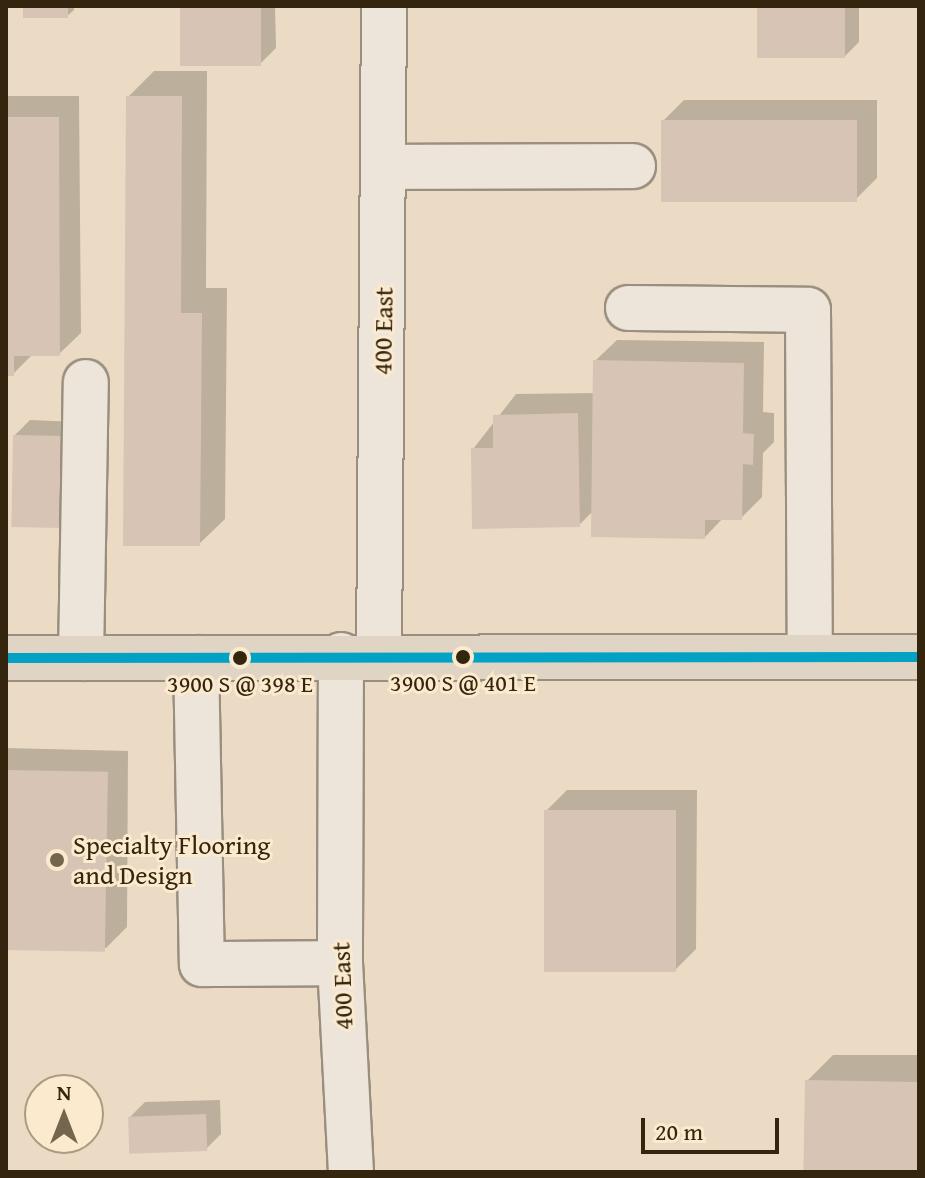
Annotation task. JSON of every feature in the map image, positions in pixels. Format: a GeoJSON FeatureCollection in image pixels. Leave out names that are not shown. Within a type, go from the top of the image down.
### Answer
{"type":"FeatureCollection","features":[{"type":"Feature","properties":{"kind":"main road"},"geometry":{"type":"LineString","coordinates":[[6,658],[360,655],[919,657]]}},
{"type":"Feature","properties":{"kind":"street","name":"400 East"},"geometry":{"type":"LineString","coordinates":[[351,1172],[340,963],[360,655],[384,167],[384,6]]}},
{"type":"Feature","properties":{"kind":"street"},"geometry":{"type":"LineString","coordinates":[[384,167],[633,166]]}},
{"type":"Feature","properties":{"kind":"street"},"geometry":{"type":"LineString","coordinates":[[628,308],[808,310],[810,657]]}},
{"type":"Feature","properties":{"kind":"street"},"geometry":{"type":"LineString","coordinates":[[81,658],[86,382]]}},
{"type":"Feature","properties":{"kind":"street"},"geometry":{"type":"LineString","coordinates":[[196,658],[202,964],[340,963]]}},
{"type":"Feature","properties":{"kind":"building"},"geometry":{"type":"Polygon","coordinates":[[[23,6],[68,6],[68,18],[23,18],[23,6]]]}},
{"type":"Feature","properties":{"kind":"building"},"geometry":{"type":"Polygon","coordinates":[[[180,6],[261,6],[261,66],[180,66],[180,6]]]}},
{"type":"Feature","properties":{"kind":"building"},"geometry":{"type":"Polygon","coordinates":[[[757,6],[845,6],[845,58],[757,58],[757,6]]]}},
{"type":"Feature","properties":{"kind":"building"},"geometry":{"type":"Polygon","coordinates":[[[126,96],[182,96],[181,313],[202,313],[200,546],[123,546],[126,96]]]}},
{"type":"Feature","properties":{"kind":"building"},"geometry":{"type":"Polygon","coordinates":[[[6,117],[59,117],[60,356],[14,356],[14,376],[6,376],[6,117]]]}},
{"type":"Feature","properties":{"kind":"building"},"geometry":{"type":"Polygon","coordinates":[[[661,120],[857,120],[857,202],[661,202],[661,120]]]}},
{"type":"Feature","properties":{"kind":"building"},"geometry":{"type":"Polygon","coordinates":[[[593,360],[744,363],[743,433],[754,434],[753,465],[743,464],[742,520],[705,520],[705,539],[591,537],[593,360]]]}},
{"type":"Feature","properties":{"kind":"building"},"geometry":{"type":"Polygon","coordinates":[[[578,413],[580,527],[472,529],[471,448],[493,448],[493,415],[578,413]]]}},
{"type":"Feature","properties":{"kind":"building"},"geometry":{"type":"Polygon","coordinates":[[[13,435],[64,436],[62,528],[11,527],[13,435]]]}},
{"type":"Feature","properties":{"kind":"building","name":"Specialty Flooring and Design"},"geometry":{"type":"Polygon","coordinates":[[[6,770],[108,772],[105,952],[6,950],[6,770]]]}},
{"type":"Feature","properties":{"kind":"building"},"geometry":{"type":"Polygon","coordinates":[[[544,810],[676,810],[676,972],[544,972],[544,810]]]}},
{"type":"Feature","properties":{"kind":"building"},"geometry":{"type":"Polygon","coordinates":[[[805,1080],[919,1082],[917,1172],[803,1172],[805,1080]]]}},
{"type":"Feature","properties":{"kind":"building"},"geometry":{"type":"Polygon","coordinates":[[[206,1114],[207,1151],[129,1154],[128,1117],[206,1114]]]}},
{"type":"Feature","properties":{"kind":"transit line"},"geometry":{"type":"LineString","coordinates":[[6,658],[919,657]]}},
{"type":"Feature","properties":{"kind":"place","name":"3900 S @ 401 E"},"geometry":{"type":"Point","coordinates":[463,657]}},
{"type":"Feature","properties":{"kind":"place","name":"3900 S @ 398 E"},"geometry":{"type":"Point","coordinates":[240,658]}},
{"type":"Feature","properties":{"kind":"place","name":"Specialty Flooring and Design"},"geometry":{"type":"Point","coordinates":[57,860]}}]}
